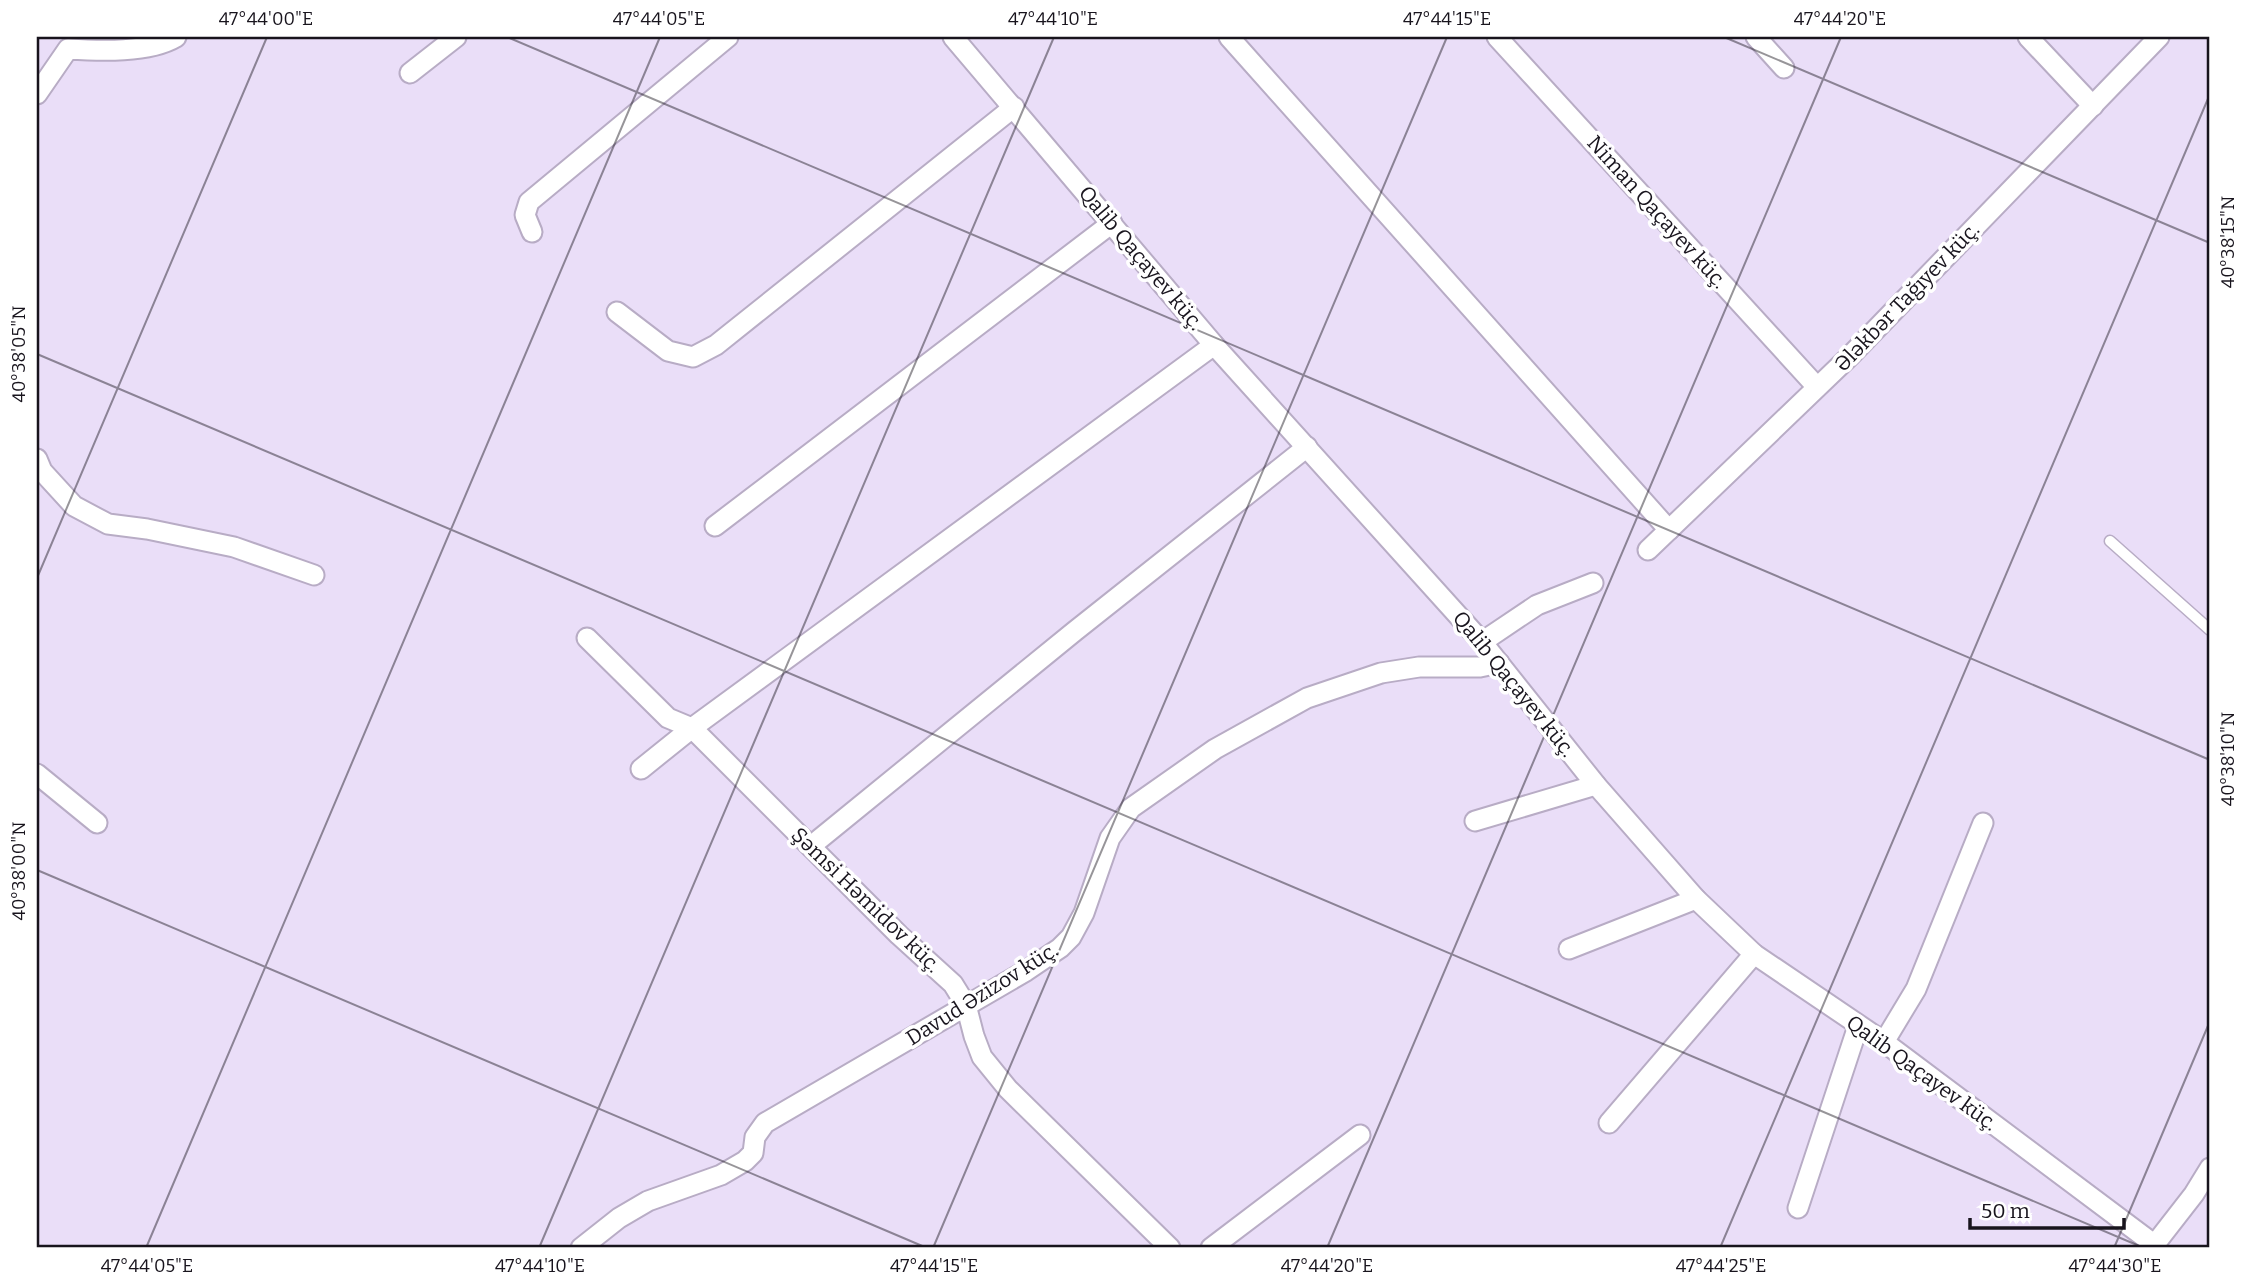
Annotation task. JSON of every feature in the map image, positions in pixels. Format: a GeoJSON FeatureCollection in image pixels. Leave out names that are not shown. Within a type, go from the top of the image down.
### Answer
{"type":"FeatureCollection","features":[{"type":"Feature","properties":{"kind":"street"},"geometry":{"type":"LineString","coordinates":[[37,94],[67,43],[106,52],[165,43],[176,37]]}},
{"type":"Feature","properties":{"kind":"street"},"geometry":{"type":"LineString","coordinates":[[410,73],[457,37]]}},
{"type":"Feature","properties":{"kind":"street"},"geometry":{"type":"LineString","coordinates":[[532,232],[525,215],[529,202],[728,37]]}},
{"type":"Feature","properties":{"kind":"street","name":"Qalib Qaçayev küç."},"geometry":{"type":"LineString","coordinates":[[953,37],[1214,345],[1482,642],[1596,785],[1696,899],[1754,954],[1884,1042],[2154,1247]]}},
{"type":"Feature","properties":{"kind":"street"},"geometry":{"type":"LineString","coordinates":[[1229,37],[1669,530]]}},
{"type":"Feature","properties":{"kind":"street","name":"Niman Qaçayev küç."},"geometry":{"type":"LineString","coordinates":[[1497,37],[1817,387]]}},
{"type":"Feature","properties":{"kind":"street"},"geometry":{"type":"LineString","coordinates":[[1756,37],[1784,68]]}},
{"type":"Feature","properties":{"kind":"street"},"geometry":{"type":"LineString","coordinates":[[2028,37],[2093,106]]}},
{"type":"Feature","properties":{"kind":"street","name":"Ələkbər Tağıyev küç."},"geometry":{"type":"LineString","coordinates":[[1648,550],[1817,387],[2159,37]]}},
{"type":"Feature","properties":{"kind":"street"},"geometry":{"type":"LineString","coordinates":[[617,312],[668,351],[693,357],[716,345],[1014,107]]}},
{"type":"Feature","properties":{"kind":"street"},"geometry":{"type":"LineString","coordinates":[[715,526],[1112,223]]}},
{"type":"Feature","properties":{"kind":"street"},"geometry":{"type":"LineString","coordinates":[[641,769],[692,728],[1214,345]]}},
{"type":"Feature","properties":{"kind":"street"},"geometry":{"type":"LineString","coordinates":[[811,846],[1307,447]]}},
{"type":"Feature","properties":{"kind":"street"},"geometry":{"type":"LineString","coordinates":[[37,459],[42,471],[74,506],[108,524],[234,547],[314,575]]}},
{"type":"Feature","properties":{"kind":"street"},"geometry":{"type":"LineString","coordinates":[[1482,642],[1537,605],[1593,583]]}},
{"type":"Feature","properties":{"kind":"street","name":"Şəmsi Həmidov küç."},"geometry":{"type":"LineString","coordinates":[[587,638],[668,718],[692,728],[899,935],[953,984],[966,1005],[982,1057],[1008,1089],[1170,1248]]}},
{"type":"Feature","properties":{"kind":"street","name":"Davud Əzizov küç."},"geometry":{"type":"LineString","coordinates":[[581,1248],[618,1217],[648,1201],[721,1175],[745,1161],[753,1153],[755,1137],[765,1124],[1026,971],[1060,948],[1071,937],[1084,913],[1110,838],[1118,824],[1131,808],[1215,749],[1307,698],[1381,673],[1419,667],[1480,667],[1499,663]]}},
{"type":"Feature","properties":{"kind":"street"},"geometry":{"type":"LineString","coordinates":[[37,774],[97,823]]}},
{"type":"Feature","properties":{"kind":"street"},"geometry":{"type":"LineString","coordinates":[[1475,821],[1596,785]]}},
{"type":"Feature","properties":{"kind":"street"},"geometry":{"type":"LineString","coordinates":[[1884,1042],[1916,989],[1983,824]]}},
{"type":"Feature","properties":{"kind":"street"},"geometry":{"type":"LineString","coordinates":[[1569,949],[1696,899]]}},
{"type":"Feature","properties":{"kind":"street"},"geometry":{"type":"LineString","coordinates":[[1609,1123],[1754,954]]}},
{"type":"Feature","properties":{"kind":"street"},"geometry":{"type":"LineString","coordinates":[[1798,1208],[1858,1026]]}},
{"type":"Feature","properties":{"kind":"street"},"geometry":{"type":"LineString","coordinates":[[1211,1248],[1360,1135]]}},
{"type":"Feature","properties":{"kind":"street"},"geometry":{"type":"LineString","coordinates":[[2154,1247],[2210,1168]]}},
{"type":"Feature","properties":{"kind":"lane"},"geometry":{"type":"LineString","coordinates":[[2110,541],[2210,630]]}}]}
